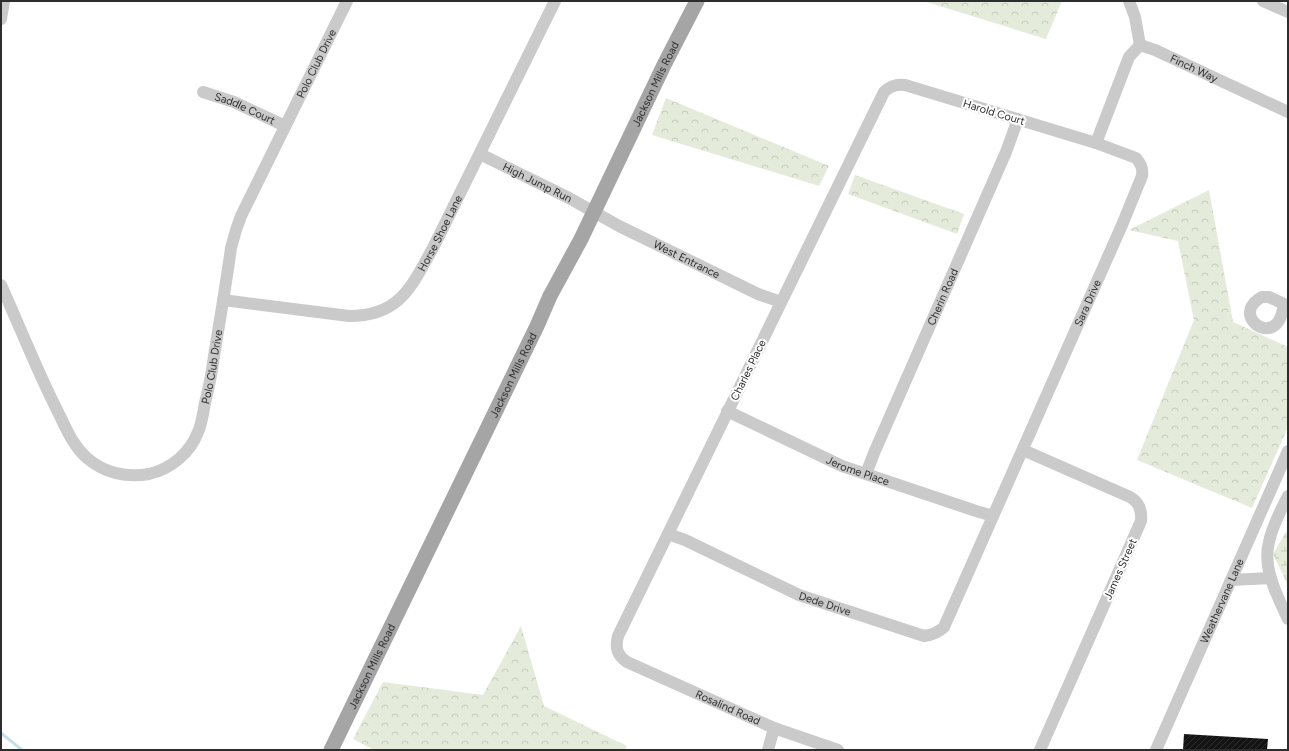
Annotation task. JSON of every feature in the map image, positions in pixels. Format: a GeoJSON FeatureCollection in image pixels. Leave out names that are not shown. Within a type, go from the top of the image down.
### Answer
{"type":"FeatureCollection","features":[{"type":"Feature","properties":{"kind":"main road","name":"Jackson Mills Road"},"geometry":{"type":"LineString","coordinates":[[334,749],[550,296],[581,239],[664,65],[697,1]]}},
{"type":"Feature","properties":{"kind":"street"},"geometry":{"type":"LineString","coordinates":[[1,19],[4,1]]}},
{"type":"Feature","properties":{"kind":"street","name":"Polo Club Drive"},"geometry":{"type":"LineString","coordinates":[[1,285],[48,393],[78,448],[86,457],[106,470],[130,476],[153,473],[167,467],[180,458],[195,439],[202,419],[212,373],[231,248],[241,216],[347,1]]}},
{"type":"Feature","properties":{"kind":"street","name":"Horse Shoe Lane"},"geometry":{"type":"LineString","coordinates":[[223,300],[349,316],[369,315],[387,308],[401,298],[412,285],[433,248],[555,1]]}},
{"type":"Feature","properties":{"kind":"street"},"geometry":{"type":"LineString","coordinates":[[1096,143],[1129,57],[1140,45],[1135,17],[1129,1]]}},
{"type":"Feature","properties":{"kind":"street"},"geometry":{"type":"LineString","coordinates":[[1263,1],[1288,12]]}},
{"type":"Feature","properties":{"kind":"street","name":"Finch Way"},"geometry":{"type":"LineString","coordinates":[[1140,45],[1155,50],[1288,112]]}},
{"type":"Feature","properties":{"kind":"street","name":"Harold Court"},"geometry":{"type":"LineString","coordinates":[[892,86],[900,84],[905,85],[1096,143]]}},
{"type":"Feature","properties":{"kind":"street","name":"Charles Place"},"geometry":{"type":"LineString","coordinates":[[621,658],[617,652],[616,645],[618,636],[884,92],[892,86]]}},
{"type":"Feature","properties":{"kind":"street","name":"Saddle Court"},"geometry":{"type":"LineString","coordinates":[[203,92],[234,102],[285,126]]}},
{"type":"Feature","properties":{"kind":"street","name":"Cherin Road"},"geometry":{"type":"LineString","coordinates":[[866,474],[1006,152],[1018,119]]}},
{"type":"Feature","properties":{"kind":"street","name":"Sara Drive"},"geometry":{"type":"LineString","coordinates":[[962,586],[1142,176],[1143,169],[1141,163],[1136,158],[1096,143]]}},
{"type":"Feature","properties":{"kind":"street","name":"High Jump Run"},"geometry":{"type":"LineString","coordinates":[[480,154],[562,194],[594,212]]}},
{"type":"Feature","properties":{"kind":"street","name":"West Entrance"},"geometry":{"type":"LineString","coordinates":[[594,212],[758,294],[781,302]]}},
{"type":"Feature","properties":{"kind":"street","name":"Jerome Place"},"geometry":{"type":"LineString","coordinates":[[727,411],[842,466],[993,516]]}},
{"type":"Feature","properties":{"kind":"street","name":"James Street"},"geometry":{"type":"LineString","coordinates":[[1023,450],[1134,499],[1139,506],[1141,514],[1141,521],[1040,750]]}},
{"type":"Feature","properties":{"kind":"street","name":"Weathervane Lane"},"geometry":{"type":"LineString","coordinates":[[1156,750],[1288,451]]}},
{"type":"Feature","properties":{"kind":"street"},"geometry":{"type":"LineString","coordinates":[[1287,498],[1268,542],[1267,556],[1271,578],[1288,619]]}},
{"type":"Feature","properties":{"kind":"street","name":"Dede Drive"},"geometry":{"type":"LineString","coordinates":[[668,534],[685,540],[799,595],[924,636],[939,632],[944,627],[962,586]]}},
{"type":"Feature","properties":{"kind":"street"},"geometry":{"type":"LineString","coordinates":[[1231,580],[1271,578]]}},
{"type":"Feature","properties":{"kind":"street","name":"Rosalind Road"},"geometry":{"type":"LineString","coordinates":[[621,658],[774,728],[838,750]]}},
{"type":"Feature","properties":{"kind":"street"},"geometry":{"type":"LineString","coordinates":[[768,750],[774,728]]}},
{"type":"Feature","properties":{"kind":"green space"},"geometry":{"type":"Polygon","coordinates":[[[923,1],[1062,1],[1046,39],[923,1]]]}},
{"type":"Feature","properties":{"kind":"green space"},"geometry":{"type":"Polygon","coordinates":[[[666,98],[829,166],[819,186],[652,135],[666,98]]]}},
{"type":"Feature","properties":{"kind":"green space"},"geometry":{"type":"Polygon","coordinates":[[[855,175],[964,214],[957,234],[848,194],[855,175]]]}},
{"type":"Feature","properties":{"kind":"green space"},"geometry":{"type":"Polygon","coordinates":[[[1209,190],[1233,322],[1288,347],[1288,427],[1252,508],[1137,460],[1194,320],[1178,241],[1129,230],[1209,190]]]}},
{"type":"Feature","properties":{"kind":"green space"},"geometry":{"type":"Polygon","coordinates":[[[1288,529],[1288,586],[1273,554],[1288,529]]]}},
{"type":"Feature","properties":{"kind":"green space"},"geometry":{"type":"Polygon","coordinates":[[[521,626],[544,706],[627,746],[625,750],[374,750],[353,739],[383,682],[483,695],[521,626]]]}},
{"type":"Feature","properties":{"kind":"building"},"geometry":{"type":"Polygon","coordinates":[[[1184,734],[1268,739],[1267,750],[1183,750],[1184,734]]]}},
{"type":"Feature","properties":{"kind":"waterway"},"geometry":{"type":"LineString","coordinates":[[1,733],[22,750]]}}]}
